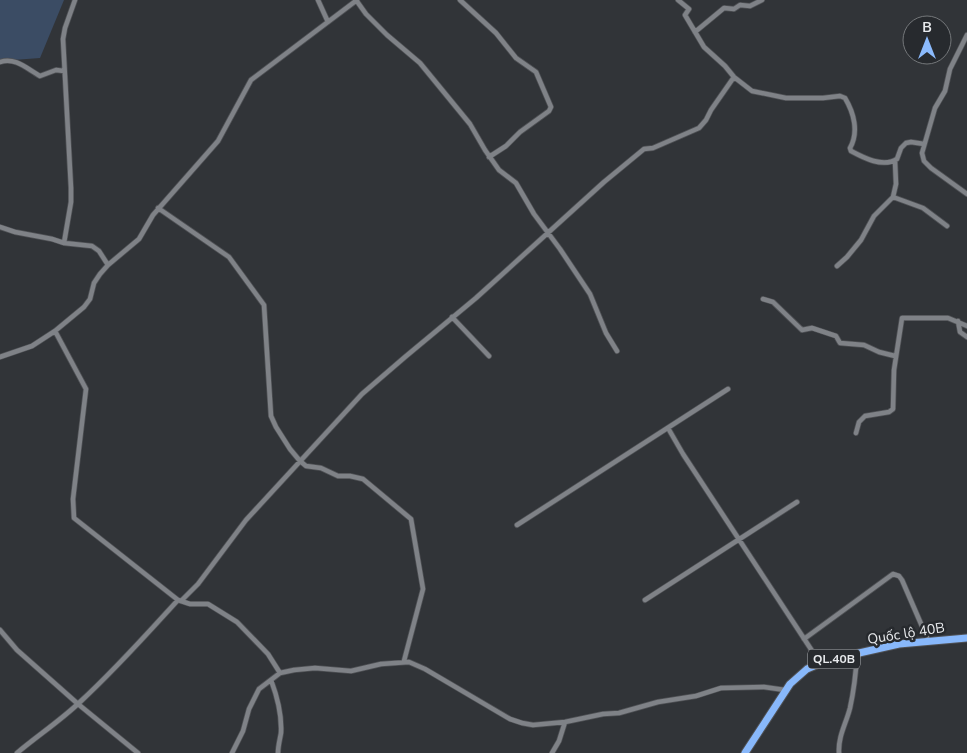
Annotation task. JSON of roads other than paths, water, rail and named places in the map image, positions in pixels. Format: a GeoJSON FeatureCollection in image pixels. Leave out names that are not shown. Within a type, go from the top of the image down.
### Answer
{"type":"FeatureCollection","features":[{"type":"Feature","properties":{"kind":"highway","name":"Quốc lộ 40B"},"geometry":{"type":"LineString","coordinates":[[745,753],[785,690],[806,669],[828,660],[899,644],[967,638]]}},
{"type":"Feature","properties":{"kind":"street"},"geometry":{"type":"LineString","coordinates":[[64,243],[71,198],[64,71],[64,34],[75,0]]}},
{"type":"Feature","properties":{"kind":"street"},"geometry":{"type":"LineString","coordinates":[[318,0],[328,22]]}},
{"type":"Feature","properties":{"kind":"street"},"geometry":{"type":"LineString","coordinates":[[0,357],[32,346],[84,308],[90,299],[96,280],[108,264],[139,239],[150,218],[158,208],[218,141],[251,80],[356,0],[387,35],[413,56],[470,124],[498,170],[516,183],[534,214],[590,294],[606,333],[617,351]]}},
{"type":"Feature","properties":{"kind":"street"},"geometry":{"type":"LineString","coordinates":[[460,0],[496,32],[516,58],[536,72],[551,107],[550,111],[489,157]]}},
{"type":"Feature","properties":{"kind":"street"},"geometry":{"type":"LineString","coordinates":[[678,0],[689,9],[685,15],[704,47],[734,77],[752,91],[803,98],[843,96],[848,102],[855,121],[851,151],[870,160],[895,161]]}},
{"type":"Feature","properties":{"kind":"street"},"geometry":{"type":"LineString","coordinates":[[695,32],[722,9],[734,9],[743,5],[750,6],[762,0]]}},
{"type":"Feature","properties":{"kind":"street"},"geometry":{"type":"LineString","coordinates":[[967,35],[950,68],[944,91],[935,108],[924,144],[923,158],[926,164],[941,177],[967,194]]}},
{"type":"Feature","properties":{"kind":"street"},"geometry":{"type":"LineString","coordinates":[[0,62],[17,62],[40,76],[56,70],[64,71]]}},
{"type":"Feature","properties":{"kind":"street"},"geometry":{"type":"LineString","coordinates":[[17,753],[78,704],[121,663],[204,577],[246,520],[362,394],[476,298],[604,182],[644,149],[654,148],[699,128],[734,77]]}},
{"type":"Feature","properties":{"kind":"street"},"geometry":{"type":"LineString","coordinates":[[837,266],[848,257],[863,237],[872,218],[893,198],[896,184],[895,161],[906,142],[924,144]]}},
{"type":"Feature","properties":{"kind":"street"},"geometry":{"type":"LineString","coordinates":[[893,198],[923,208],[947,226]]}},
{"type":"Feature","properties":{"kind":"street"},"geometry":{"type":"LineString","coordinates":[[158,208],[228,257],[264,305],[271,416],[276,427],[300,461],[308,467],[320,468],[338,476],[363,479],[411,519],[423,589],[404,661]]}},
{"type":"Feature","properties":{"kind":"street"},"geometry":{"type":"LineString","coordinates":[[0,226],[14,232],[64,243],[92,246],[99,251],[108,264]]}},
{"type":"Feature","properties":{"kind":"street"},"geometry":{"type":"LineString","coordinates":[[763,299],[773,302],[802,330],[815,329],[834,335],[840,344],[864,345],[879,352],[895,356]]}},
{"type":"Feature","properties":{"kind":"street"},"geometry":{"type":"LineString","coordinates":[[452,317],[489,356]]}},
{"type":"Feature","properties":{"kind":"street"},"geometry":{"type":"LineString","coordinates":[[856,433],[859,422],[865,416],[893,410],[895,356],[902,318],[948,318],[967,326]]}},
{"type":"Feature","properties":{"kind":"street"},"geometry":{"type":"LineString","coordinates":[[958,321],[960,332],[967,336]]}},
{"type":"Feature","properties":{"kind":"street"},"geometry":{"type":"LineString","coordinates":[[55,331],[86,389],[73,498],[74,516],[180,601],[208,604],[237,622],[268,654],[280,674]]}},
{"type":"Feature","properties":{"kind":"street"},"geometry":{"type":"LineString","coordinates":[[517,525],[728,389]]}},
{"type":"Feature","properties":{"kind":"street"},"geometry":{"type":"LineString","coordinates":[[668,428],[683,454],[820,663]]}},
{"type":"Feature","properties":{"kind":"street"},"geometry":{"type":"LineString","coordinates":[[646,600],[797,502]]}},
{"type":"Feature","properties":{"kind":"street"},"geometry":{"type":"LineString","coordinates":[[804,639],[894,574],[902,580],[928,640]]}},
{"type":"Feature","properties":{"kind":"street"},"geometry":{"type":"LineString","coordinates":[[0,630],[17,650],[78,704],[138,753]]}},
{"type":"Feature","properties":{"kind":"street"},"geometry":{"type":"LineString","coordinates":[[839,753],[839,738],[850,709],[858,654]]}},
{"type":"Feature","properties":{"kind":"street"},"geometry":{"type":"LineString","coordinates":[[232,753],[259,689],[280,674],[294,670],[315,668],[356,670],[404,661],[426,669],[516,722],[532,725],[565,722],[603,714],[619,713],[658,702],[696,696],[721,688],[764,687],[785,690]]}},
{"type":"Feature","properties":{"kind":"street"},"geometry":{"type":"LineString","coordinates":[[270,680],[275,691],[280,723],[281,734],[278,753]]}},
{"type":"Feature","properties":{"kind":"street"},"geometry":{"type":"LineString","coordinates":[[552,753],[559,741],[565,722]]}}]}
